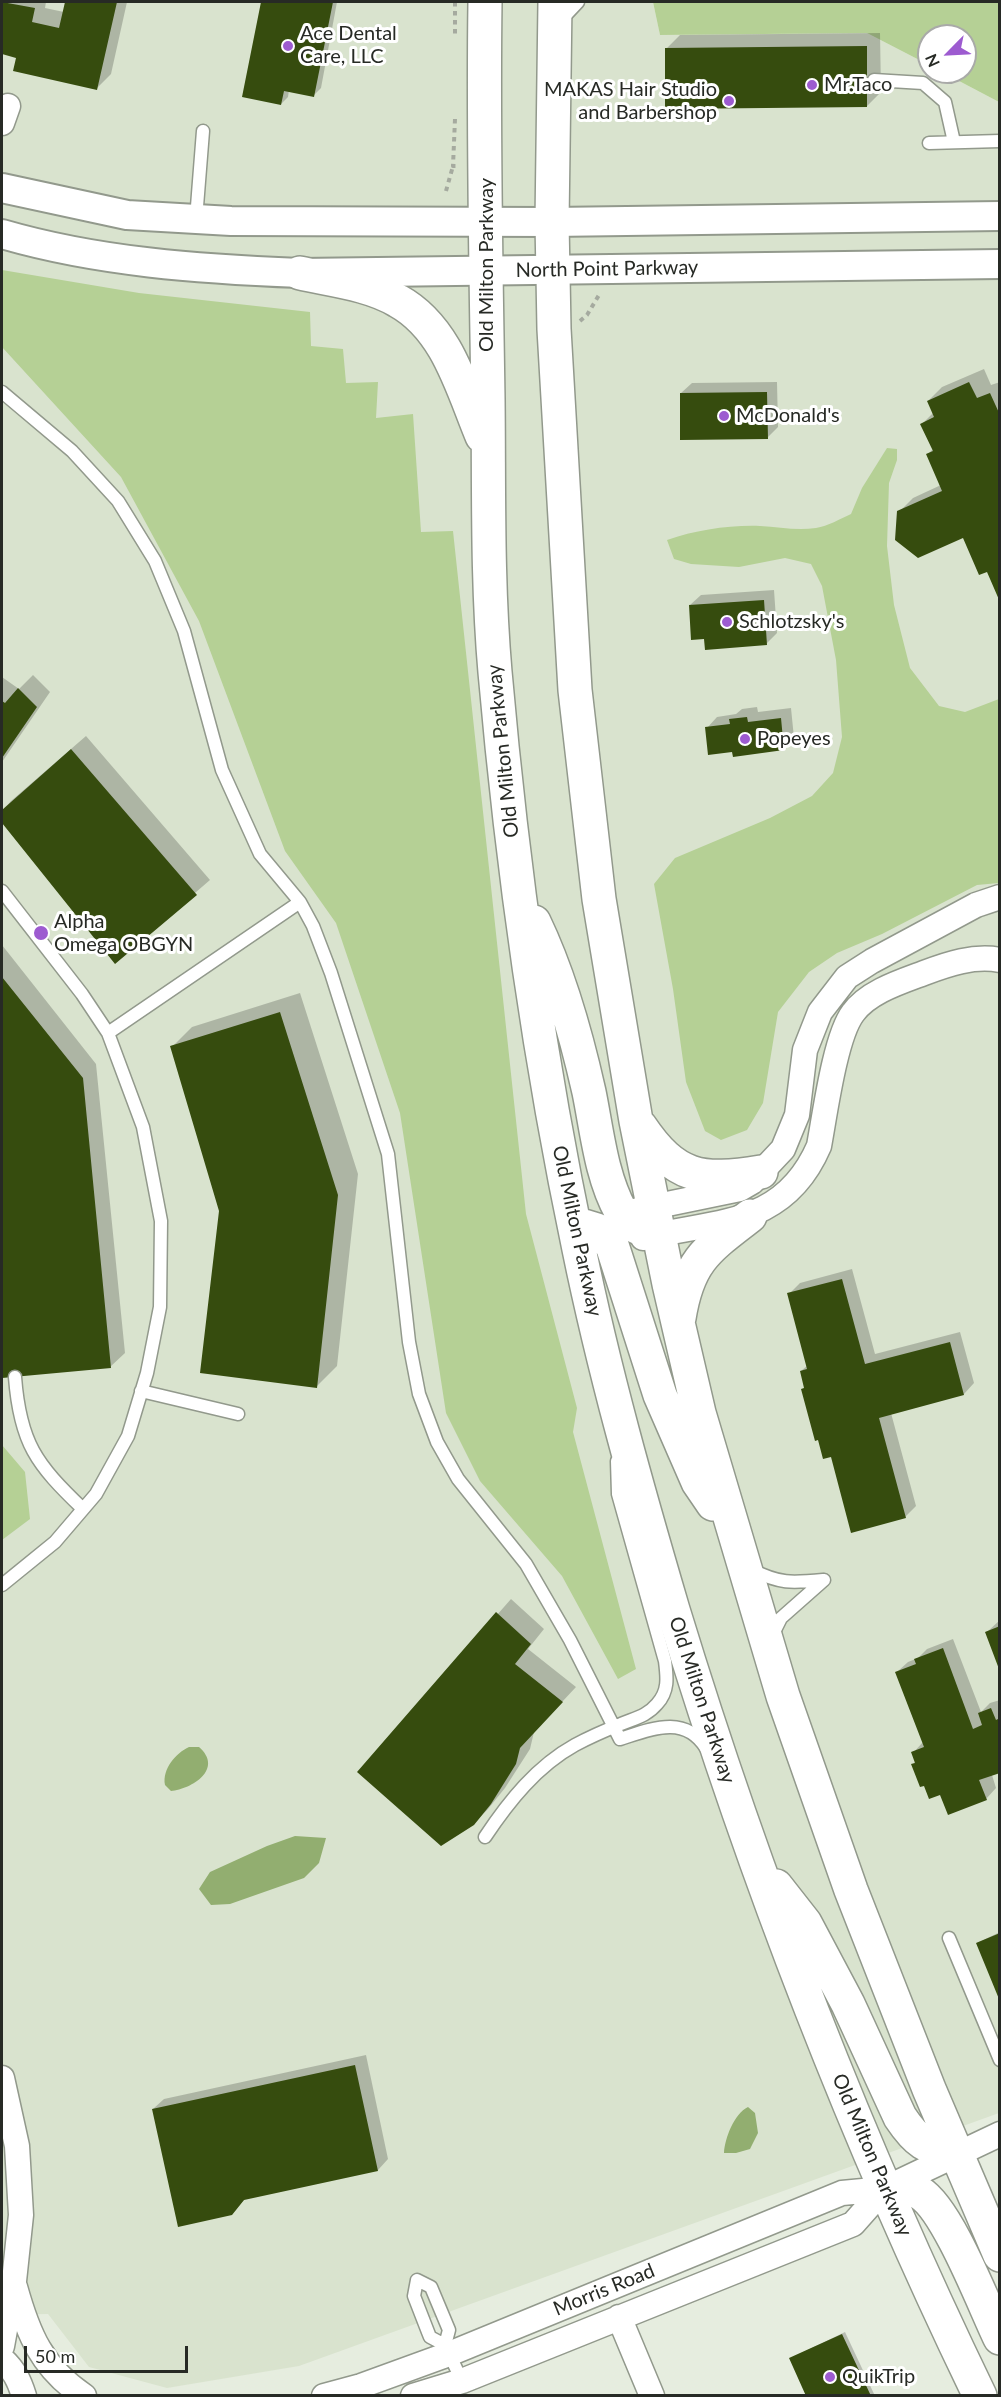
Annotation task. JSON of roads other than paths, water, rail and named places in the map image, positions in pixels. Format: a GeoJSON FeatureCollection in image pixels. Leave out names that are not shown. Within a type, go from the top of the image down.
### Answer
{"type":"FeatureCollection","features":[{"type":"Feature","properties":{"kind":"highway","name":"Old Milton Parkway"},"geometry":{"type":"LineString","coordinates":[[485,2],[488,558],[494,665],[518,888],[555,1122],[577,1238],[617,1409],[652,1538],[730,1788],[884,2189],[980,2396]]}},
{"type":"Feature","properties":{"kind":"highway"},"geometry":{"type":"LineString","coordinates":[[555,14],[553,270],[561,478],[575,690],[599,899],[636,1121],[645,1218],[678,1326],[699,1413],[733,1532],[817,1797],[851,1890],[999,2255]]}},
{"type":"Feature","properties":{"kind":"highway"},"geometry":{"type":"LineString","coordinates":[[300,273],[372,290],[397,300],[421,316],[437,336],[451,361],[488,453]]}},
{"type":"Feature","properties":{"kind":"highway"},"geometry":{"type":"LineString","coordinates":[[518,888],[551,957],[581,1058],[607,1175],[645,1218]]}},
{"type":"Feature","properties":{"kind":"highway"},"geometry":{"type":"LineString","coordinates":[[636,1121],[663,1157],[696,1175],[712,1177],[761,1172]]}},
{"type":"Feature","properties":{"kind":"highway"},"geometry":{"type":"LineString","coordinates":[[678,1326],[687,1285],[694,1267],[713,1245],[750,1216]]}},
{"type":"Feature","properties":{"kind":"highway"},"geometry":{"type":"LineString","coordinates":[[577,1238],[597,1230],[612,1245],[660,1395],[698,1482],[733,1532]]}},
{"type":"Feature","properties":{"kind":"highway"},"geometry":{"type":"LineString","coordinates":[[755,1858],[805,1923],[848,2004],[900,2117],[909,2131],[936,2151],[956,2153]]}},
{"type":"Feature","properties":{"kind":"highway"},"geometry":{"type":"LineString","coordinates":[[884,2189],[904,2187],[920,2193],[934,2208],[947,2227],[999,2338]]}},
{"type":"Feature","properties":{"kind":"street"},"geometry":{"type":"LineString","coordinates":[[2,188],[127,215],[196,219],[316,222],[552,222],[999,216]]}},
{"type":"Feature","properties":{"kind":"street","name":"North Point Parkway"},"geometry":{"type":"LineString","coordinates":[[2,234],[29,242],[120,259],[239,271],[300,273],[999,264]]}},
{"type":"Feature","properties":{"kind":"street"},"geometry":{"type":"LineString","coordinates":[[577,1238],[740,1189],[761,1172],[783,1149],[797,1115],[806,1050],[820,1012],[847,977],[872,960],[976,905],[999,897]]}},
{"type":"Feature","properties":{"kind":"street"},"geometry":{"type":"LineString","coordinates":[[612,1245],[645,1218],[750,1216],[778,1202],[789,1192],[813,1161],[819,1146],[841,1040],[853,1013],[875,994],[952,962],[988,958],[999,960]]}},
{"type":"Feature","properties":{"kind":"street"},"geometry":{"type":"LineString","coordinates":[[2,2078],[17,2146],[21,2215],[14,2281],[2,2346]]}},
{"type":"Feature","properties":{"kind":"street","name":"Morris Road"},"geometry":{"type":"LineString","coordinates":[[324,2396],[361,2386],[842,2193],[884,2189],[999,2134]]}},
{"type":"Feature","properties":{"kind":"street","name":"Morris Road"},"geometry":{"type":"LineString","coordinates":[[413,2396],[465,2388],[619,2317],[853,2224],[884,2189]]}},
{"type":"Feature","properties":{"kind":"street"},"geometry":{"type":"LineString","coordinates":[[14,2281],[25,2323],[40,2354],[64,2382],[84,2396]]}},
{"type":"Feature","properties":{"kind":"street"},"geometry":{"type":"LineString","coordinates":[[619,2317],[652,2396]]}},
{"type":"Feature","properties":{"kind":"street"},"geometry":{"type":"LineString","coordinates":[[2,2359],[19,2381],[24,2396]]}},
{"type":"Feature","properties":{"kind":"lane"},"geometry":{"type":"LineString","coordinates":[[555,14],[578,2]]}},
{"type":"Feature","properties":{"kind":"lane"},"geometry":{"type":"LineString","coordinates":[[874,80],[923,83],[945,102],[954,142]]}},
{"type":"Feature","properties":{"kind":"lane"},"geometry":{"type":"LineString","coordinates":[[196,219],[203,132]]}},
{"type":"Feature","properties":{"kind":"lane"},"geometry":{"type":"LineString","coordinates":[[929,143],[999,141]]}},
{"type":"Feature","properties":{"kind":"lane"},"geometry":{"type":"LineString","coordinates":[[2,392],[72,451],[118,501],[155,561],[184,631],[222,770],[260,854],[300,902],[313,926],[331,973],[388,1154],[409,1342],[419,1394],[437,1442],[458,1479],[526,1564],[570,1640],[617,1733]]}},
{"type":"Feature","properties":{"kind":"lane"},"geometry":{"type":"LineString","coordinates":[[2,891],[82,994],[108,1033],[143,1127],[161,1221],[160,1307],[128,1437],[96,1494],[55,1542],[2,1585]]}},
{"type":"Feature","properties":{"kind":"lane"},"geometry":{"type":"LineString","coordinates":[[108,1033],[300,902]]}},
{"type":"Feature","properties":{"kind":"lane"},"geometry":{"type":"LineString","coordinates":[[15,1377],[20,1414],[30,1446],[47,1473],[83,1509]]}},
{"type":"Feature","properties":{"kind":"lane"},"geometry":{"type":"LineString","coordinates":[[141,1391],[238,1414]]}},
{"type":"Feature","properties":{"kind":"lane"},"geometry":{"type":"LineString","coordinates":[[617,1409],[618,1494],[665,1661],[667,1687],[658,1704],[643,1717],[617,1733]]}},
{"type":"Feature","properties":{"kind":"lane"},"geometry":{"type":"LineString","coordinates":[[744,1566],[775,1581],[794,1583],[824,1580],[781,1618],[767,1645]]}},
{"type":"Feature","properties":{"kind":"lane"},"geometry":{"type":"LineString","coordinates":[[485,1836],[508,1802],[535,1775],[574,1746],[617,1733],[668,1727],[686,1729],[701,1740],[730,1788]]}},
{"type":"Feature","properties":{"kind":"lane"},"geometry":{"type":"LineString","coordinates":[[949,1938],[999,2060]]}},
{"type":"Feature","properties":{"kind":"lane"},"geometry":{"type":"LineString","coordinates":[[447,2350],[449,2330],[431,2287],[417,2280],[414,2296],[430,2337],[447,2350],[465,2388]]}},
{"type":"Feature","properties":{"kind":"place","name":"Ace Dental Care, LLC"},"geometry":{"type":"Point","coordinates":[288,46]}},
{"type":"Feature","properties":{"kind":"place","name":"Mr.Taco"},"geometry":{"type":"Point","coordinates":[812,85]}},
{"type":"Feature","properties":{"kind":"place","name":"MAKAS Hair Studio and Barbershop"},"geometry":{"type":"Point","coordinates":[729,101]}},
{"type":"Feature","properties":{"kind":"place","name":"McDonald's"},"geometry":{"type":"Point","coordinates":[724,416]}},
{"type":"Feature","properties":{"kind":"place","name":"Schlotzsky's"},"geometry":{"type":"Point","coordinates":[727,622]}},
{"type":"Feature","properties":{"kind":"place","name":"Popeyes"},"geometry":{"type":"Point","coordinates":[745,739]}},
{"type":"Feature","properties":{"kind":"place","name":"Alpha Omega OBGYN"},"geometry":{"type":"Point","coordinates":[41,933]}},
{"type":"Feature","properties":{"kind":"place","name":"QuikTrip"},"geometry":{"type":"Point","coordinates":[830,2377]}}]}
